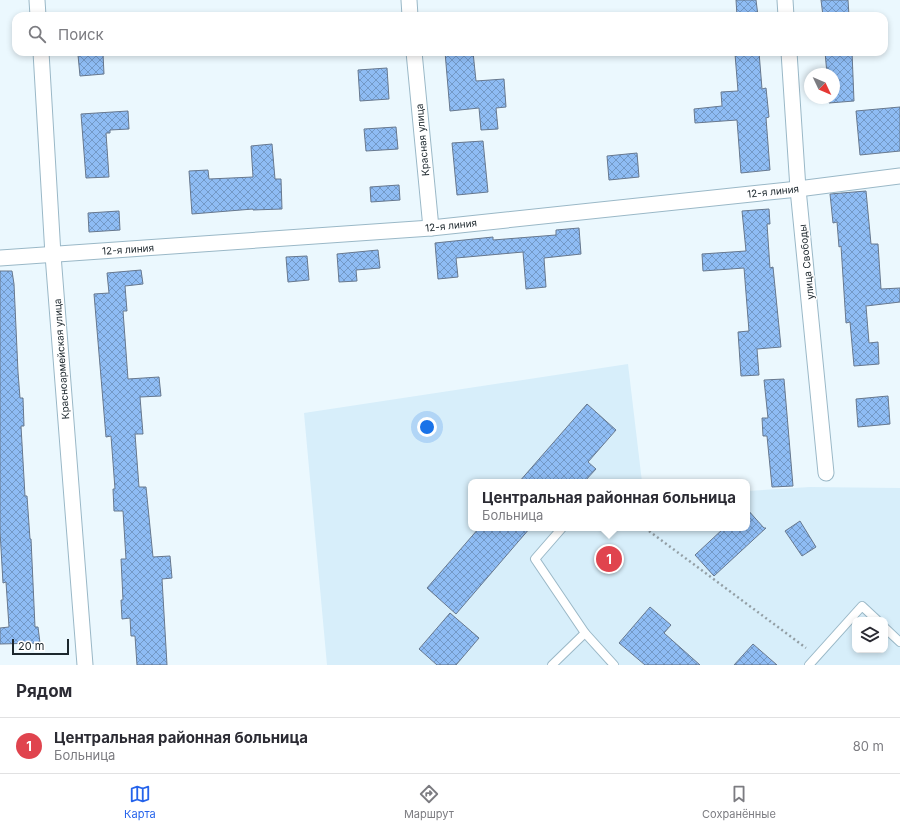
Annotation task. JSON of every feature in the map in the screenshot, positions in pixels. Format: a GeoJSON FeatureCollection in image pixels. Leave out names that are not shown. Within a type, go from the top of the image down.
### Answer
{"type":"FeatureCollection","features":[{"type":"Feature","properties":{"kind":"street"},"geometry":{"type":"LineString","coordinates":[[37,0],[38,12]]}},
{"type":"Feature","properties":{"kind":"street"},"geometry":{"type":"LineString","coordinates":[[409,0],[410,12]]}},
{"type":"Feature","properties":{"kind":"street"},"geometry":{"type":"LineString","coordinates":[[785,0],[786,12]]}},
{"type":"Feature","properties":{"kind":"street","name":"Красноармейская улица"},"geometry":{"type":"LineString","coordinates":[[41,56],[53,255],[85,665]]}},
{"type":"Feature","properties":{"kind":"street","name":"Красная улица"},"geometry":{"type":"LineString","coordinates":[[414,56],[431,228]]}},
{"type":"Feature","properties":{"kind":"street","name":"улица Свободы"},"geometry":{"type":"LineString","coordinates":[[789,56],[798,189],[826,473]]}},
{"type":"Feature","properties":{"kind":"street","name":"12-я линия"},"geometry":{"type":"LineString","coordinates":[[0,258],[431,228],[798,189],[900,176]]}},
{"type":"Feature","properties":{"kind":"lane"},"geometry":{"type":"LineString","coordinates":[[559,531],[535,558],[585,633],[614,665]]}},
{"type":"Feature","properties":{"kind":"lane"},"geometry":{"type":"LineString","coordinates":[[852,617],[862,606],[874,617]]}},
{"type":"Feature","properties":{"kind":"lane"},"geometry":{"type":"LineString","coordinates":[[809,665],[852,617]]}},
{"type":"Feature","properties":{"kind":"lane"},"geometry":{"type":"LineString","coordinates":[[888,631],[900,642]]}},
{"type":"Feature","properties":{"kind":"lane"},"geometry":{"type":"LineString","coordinates":[[552,665],[585,633]]}},
{"type":"Feature","properties":{"kind":"path"},"geometry":{"type":"LineString","coordinates":[[649,531],[817,656]]}},
{"type":"Feature","properties":{"kind":"shaded area"},"geometry":{"type":"Polygon","coordinates":[[[628,364],[642,479],[468,479],[468,531],[750,531],[750,491],[810,487],[900,488],[900,665],[327,665],[304,413],[628,364]]]}},
{"type":"Feature","properties":{"kind":"building"},"geometry":{"type":"Polygon","coordinates":[[[736,0],[756,0],[758,12],[737,12],[736,0]]]}},
{"type":"Feature","properties":{"kind":"building"},"geometry":{"type":"Polygon","coordinates":[[[821,0],[848,0],[849,12],[822,12],[821,0]]]}},
{"type":"Feature","properties":{"kind":"building"},"geometry":{"type":"Polygon","coordinates":[[[78,56],[103,56],[104,74],[80,76],[78,56]]]}},
{"type":"Feature","properties":{"kind":"building"},"geometry":{"type":"Polygon","coordinates":[[[445,56],[473,56],[476,81],[504,79],[506,107],[496,108],[498,129],[481,130],[479,108],[450,111],[445,56]]]}},
{"type":"Feature","properties":{"kind":"building"},"geometry":{"type":"Polygon","coordinates":[[[735,56],[759,56],[762,89],[766,88],[769,117],[766,118],[770,170],[741,173],[737,120],[695,123],[694,109],[722,106],[721,92],[738,91],[735,56]]]}},
{"type":"Feature","properties":{"kind":"building"},"geometry":{"type":"Polygon","coordinates":[[[825,56],[852,56],[854,101],[840,102],[840,68],[826,68],[825,56]]]}},
{"type":"Feature","properties":{"kind":"building"},"geometry":{"type":"Polygon","coordinates":[[[387,68],[389,99],[360,101],[358,70],[387,68]]]}},
{"type":"Feature","properties":{"kind":"building"},"geometry":{"type":"Polygon","coordinates":[[[900,107],[900,151],[860,155],[856,111],[900,107]]]}},
{"type":"Feature","properties":{"kind":"building"},"geometry":{"type":"Polygon","coordinates":[[[128,111],[129,129],[110,130],[110,133],[106,133],[109,177],[86,178],[81,114],[128,111]]]}},
{"type":"Feature","properties":{"kind":"building"},"geometry":{"type":"Polygon","coordinates":[[[396,127],[398,149],[366,151],[364,129],[396,127]]]}},
{"type":"Feature","properties":{"kind":"building"},"geometry":{"type":"Polygon","coordinates":[[[483,141],[488,192],[457,195],[452,143],[483,141]]]}},
{"type":"Feature","properties":{"kind":"building"},"geometry":{"type":"Polygon","coordinates":[[[272,144],[275,179],[281,179],[282,209],[253,209],[192,214],[189,171],[208,170],[209,179],[253,177],[251,146],[272,144]]]}},
{"type":"Feature","properties":{"kind":"building"},"geometry":{"type":"Polygon","coordinates":[[[637,153],[639,177],[609,180],[607,156],[637,153]]]}},
{"type":"Feature","properties":{"kind":"building"},"geometry":{"type":"Polygon","coordinates":[[[399,185],[400,200],[371,202],[370,187],[399,185]]]}},
{"type":"Feature","properties":{"kind":"building"},"geometry":{"type":"Polygon","coordinates":[[[866,191],[871,244],[878,244],[881,289],[900,288],[900,302],[866,306],[869,343],[878,342],[879,364],[854,366],[850,322],[846,323],[841,246],[839,247],[837,222],[833,223],[830,194],[866,191]]]}},
{"type":"Feature","properties":{"kind":"building"},"geometry":{"type":"Polygon","coordinates":[[[769,209],[770,224],[767,224],[770,268],[773,267],[781,347],[757,349],[759,375],[741,376],[738,332],[749,331],[744,268],[703,271],[702,254],[746,251],[742,211],[769,209]]]}},
{"type":"Feature","properties":{"kind":"building"},"geometry":{"type":"Polygon","coordinates":[[[119,211],[120,230],[89,232],[88,213],[119,211]]]}},
{"type":"Feature","properties":{"kind":"building"},"geometry":{"type":"Polygon","coordinates":[[[579,228],[581,254],[544,258],[546,287],[526,289],[523,252],[456,258],[458,277],[438,279],[435,243],[493,237],[493,240],[556,235],[556,230],[579,228]]]}},
{"type":"Feature","properties":{"kind":"building"},"geometry":{"type":"Polygon","coordinates":[[[378,250],[380,268],[356,270],[357,281],[339,282],[337,254],[378,250]]]}},
{"type":"Feature","properties":{"kind":"building"},"geometry":{"type":"Polygon","coordinates":[[[307,256],[309,280],[288,282],[286,257],[307,256]]]}},
{"type":"Feature","properties":{"kind":"building"},"geometry":{"type":"Polygon","coordinates":[[[141,270],[143,284],[125,286],[127,311],[123,311],[128,379],[159,377],[161,396],[140,397],[143,434],[135,434],[139,487],[146,487],[153,557],[170,556],[172,578],[162,579],[167,665],[137,665],[135,636],[131,636],[130,618],[122,619],[121,600],[123,600],[121,559],[126,559],[123,511],[114,511],[113,489],[115,489],[111,436],[106,437],[94,294],[109,293],[107,273],[141,270]]]}},
{"type":"Feature","properties":{"kind":"building"},"geometry":{"type":"Polygon","coordinates":[[[0,271],[12,271],[14,284],[20,398],[23,398],[24,426],[21,426],[25,496],[27,496],[31,539],[35,627],[38,627],[40,643],[0,644],[0,628],[9,627],[6,582],[3,583],[0,531],[0,271]]]}},
{"type":"Feature","properties":{"kind":"building"},"geometry":{"type":"Polygon","coordinates":[[[784,379],[793,486],[772,487],[767,436],[763,436],[762,418],[768,418],[764,380],[784,379]]]}},
{"type":"Feature","properties":{"kind":"building"},"geometry":{"type":"Polygon","coordinates":[[[888,396],[890,424],[858,427],[856,399],[888,396]]]}},
{"type":"Feature","properties":{"kind":"building"},"geometry":{"type":"Polygon","coordinates":[[[587,404],[616,430],[588,462],[596,469],[587,479],[522,479],[587,404]]]}},
{"type":"Feature","properties":{"kind":"building"},"geometry":{"type":"Polygon","coordinates":[[[750,512],[764,528],[766,528],[714,576],[695,555],[721,531],[750,531],[750,512]]]}},
{"type":"Feature","properties":{"kind":"building"},"geometry":{"type":"Polygon","coordinates":[[[800,521],[816,547],[802,556],[785,531],[800,521]]]}},
{"type":"Feature","properties":{"kind":"building"},"geometry":{"type":"Polygon","coordinates":[[[476,531],[527,531],[456,614],[427,588],[476,531]]]}},
{"type":"Feature","properties":{"kind":"building"},"geometry":{"type":"Polygon","coordinates":[[[650,607],[671,625],[664,633],[700,665],[645,665],[619,643],[650,607]]]}},
{"type":"Feature","properties":{"kind":"building"},"geometry":{"type":"Polygon","coordinates":[[[450,613],[479,638],[456,665],[437,665],[419,649],[450,613]]]}},
{"type":"Feature","properties":{"kind":"building"},"geometry":{"type":"Polygon","coordinates":[[[753,644],[777,665],[734,665],[753,644]]]}},
{"type":"Feature","properties":{"kind":"place","name":"Центральная районная больница"},"geometry":{"type":"Point","coordinates":[609,559]}}]}
